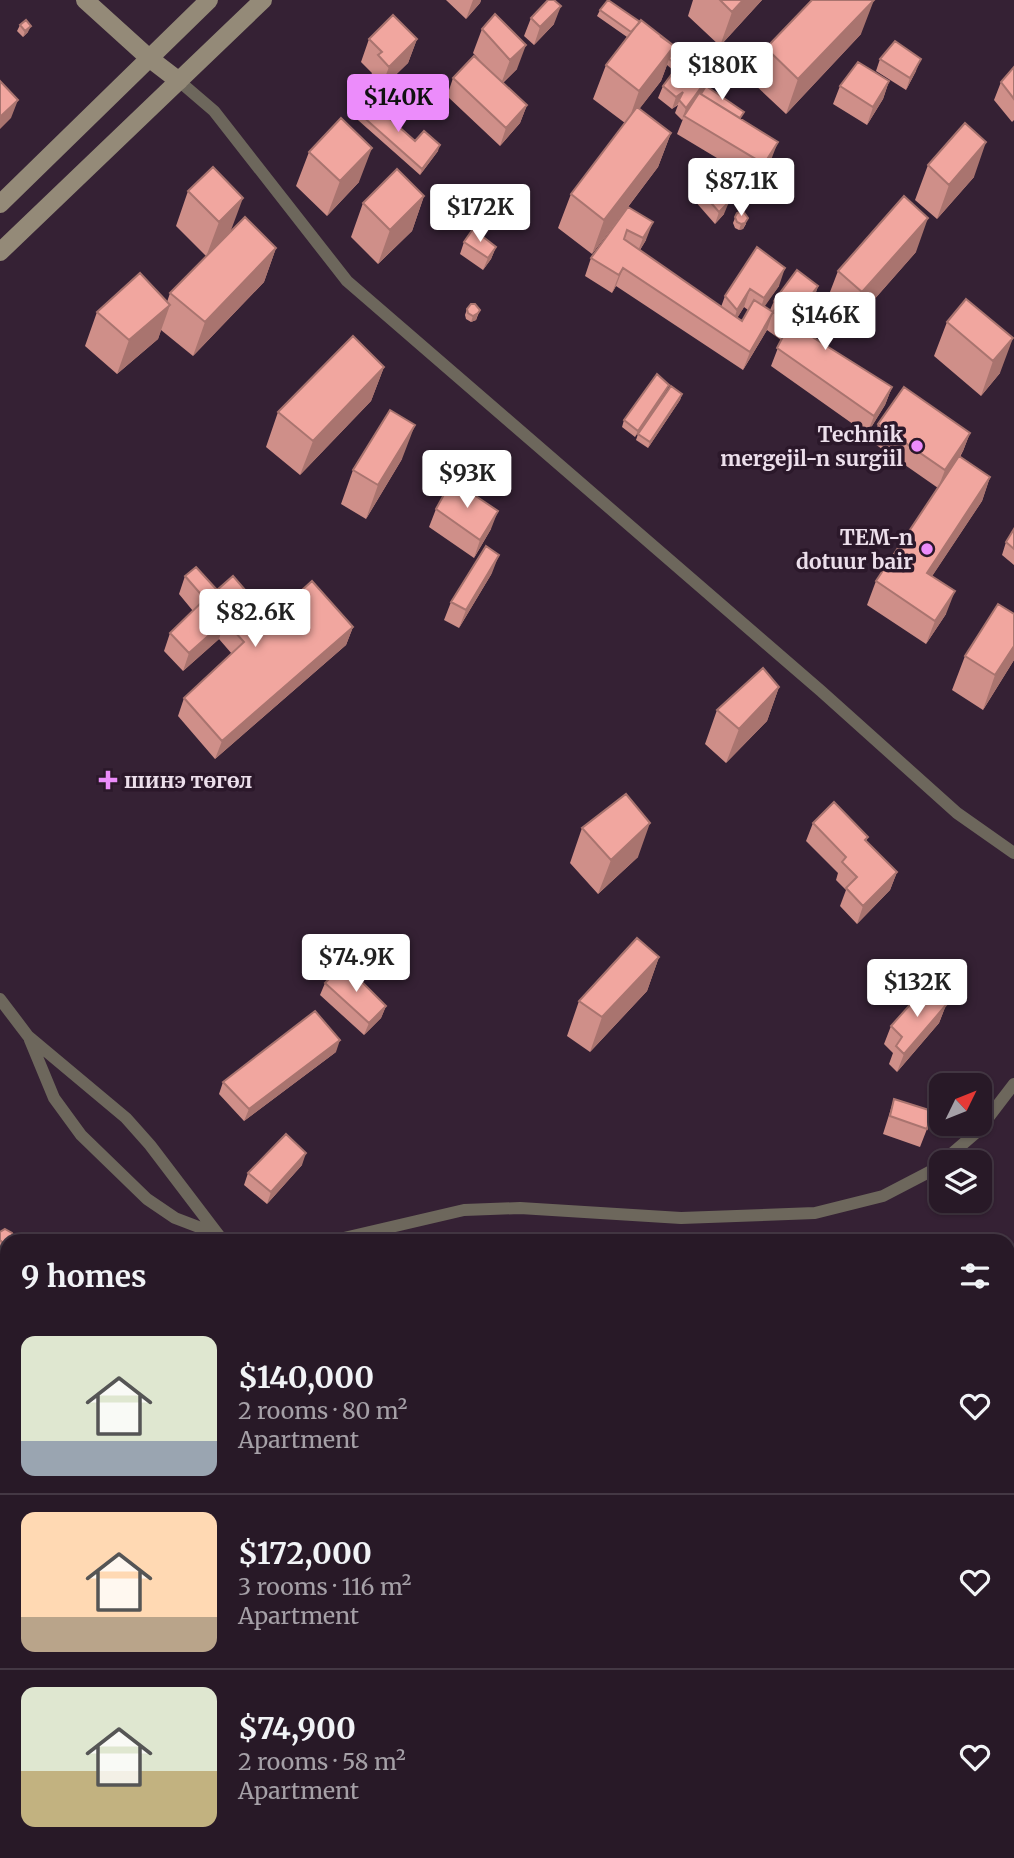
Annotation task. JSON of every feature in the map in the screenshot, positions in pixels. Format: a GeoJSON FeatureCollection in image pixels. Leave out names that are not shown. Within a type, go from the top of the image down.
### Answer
{"type":"FeatureCollection","features":[{"type":"Feature","properties":{"kind":"main road"},"geometry":{"type":"LineString","coordinates":[[85,0],[149,58],[179,81]]}},
{"type":"Feature","properties":{"kind":"main road"},"geometry":{"type":"LineString","coordinates":[[0,204],[209,0]]}},
{"type":"Feature","properties":{"kind":"main road"},"geometry":{"type":"LineString","coordinates":[[0,252],[263,0]]}},
{"type":"Feature","properties":{"kind":"street"},"geometry":{"type":"LineString","coordinates":[[179,81],[214,111],[347,281],[811,682],[957,813],[1014,853]]}},
{"type":"Feature","properties":{"kind":"street"},"geometry":{"type":"LineString","coordinates":[[0,999],[28,1036],[126,1118],[150,1145],[217,1234]]}},
{"type":"Feature","properties":{"kind":"street"},"geometry":{"type":"LineString","coordinates":[[28,1036],[54,1098],[81,1135],[147,1199],[175,1218],[211,1234]]}},
{"type":"Feature","properties":{"kind":"street"},"geometry":{"type":"LineString","coordinates":[[956,1150],[978,1131],[1014,1084]]}},
{"type":"Feature","properties":{"kind":"street"},"geometry":{"type":"LineString","coordinates":[[361,1234],[464,1210],[520,1208],[681,1218],[815,1213],[883,1196],[929,1172]]}},
{"type":"Feature","properties":{"kind":"building"},"geometry":{"type":"Polygon","coordinates":[[[548,0],[554,0],[561,6],[540,27],[531,18],[548,0]]]}},
{"type":"Feature","properties":{"kind":"building"},"geometry":{"type":"Polygon","coordinates":[[[608,0],[640,22],[631,32],[600,10],[608,0]]]}},
{"type":"Feature","properties":{"kind":"building"},"geometry":{"type":"Polygon","coordinates":[[[720,0],[743,0],[732,12],[720,0]]]}},
{"type":"Feature","properties":{"kind":"building"},"geometry":{"type":"Polygon","coordinates":[[[812,0],[874,0],[798,79],[766,48],[812,0]]]}},
{"type":"Feature","properties":{"kind":"building"},"geometry":{"type":"Polygon","coordinates":[[[495,14],[526,45],[510,60],[482,29],[495,14]]]}},
{"type":"Feature","properties":{"kind":"building"},"geometry":{"type":"Polygon","coordinates":[[[393,15],[417,39],[389,67],[378,55],[382,52],[369,39],[393,15]]]}},
{"type":"Feature","properties":{"kind":"building"},"geometry":{"type":"Polygon","coordinates":[[[26,20],[31,26],[25,31],[20,25],[26,20]]]}},
{"type":"Feature","properties":{"kind":"building"},"geometry":{"type":"Polygon","coordinates":[[[641,20],[674,46],[639,91],[606,65],[641,20]]]}},
{"type":"Feature","properties":{"kind":"building"},"geometry":{"type":"Polygon","coordinates":[[[660,36],[711,71],[704,81],[680,63],[678,66],[669,59],[674,46],[660,36]]]}},
{"type":"Feature","properties":{"kind":"building"},"geometry":{"type":"Polygon","coordinates":[[[895,41],[921,59],[910,78],[880,59],[895,41]]]}},
{"type":"Feature","properties":{"kind":"building"},"geometry":{"type":"Polygon","coordinates":[[[474,56],[527,105],[506,128],[453,78],[474,56]]]}},
{"type":"Feature","properties":{"kind":"building"},"geometry":{"type":"Polygon","coordinates":[[[858,62],[889,81],[873,107],[840,86],[858,62]]]}},
{"type":"Feature","properties":{"kind":"building"},"geometry":{"type":"Polygon","coordinates":[[[680,63],[705,82],[686,108],[679,100],[683,92],[676,97],[663,86],[680,63]]]}},
{"type":"Feature","properties":{"kind":"building"},"geometry":{"type":"Polygon","coordinates":[[[1014,67],[1014,99],[1001,82],[1014,67]]]}},
{"type":"Feature","properties":{"kind":"building"},"geometry":{"type":"Polygon","coordinates":[[[410,79],[417,81],[419,88],[417,92],[410,94],[406,92],[406,82],[410,79]]]}},
{"type":"Feature","properties":{"kind":"building"},"geometry":{"type":"Polygon","coordinates":[[[0,81],[18,100],[0,117],[0,81]]]}},
{"type":"Feature","properties":{"kind":"building"},"geometry":{"type":"Polygon","coordinates":[[[706,86],[744,112],[740,118],[701,94],[706,86]]]}},
{"type":"Feature","properties":{"kind":"building"},"geometry":{"type":"Polygon","coordinates":[[[699,93],[778,142],[764,164],[684,116],[699,93]]]}},
{"type":"Feature","properties":{"kind":"building"},"geometry":{"type":"Polygon","coordinates":[[[363,95],[415,141],[424,131],[440,145],[422,169],[352,107],[363,95]]]}},
{"type":"Feature","properties":{"kind":"building"},"geometry":{"type":"Polygon","coordinates":[[[637,107],[671,133],[604,220],[571,194],[637,107]]]}},
{"type":"Feature","properties":{"kind":"building"},"geometry":{"type":"Polygon","coordinates":[[[341,118],[372,148],[340,181],[309,152],[341,118]]]}},
{"type":"Feature","properties":{"kind":"building"},"geometry":{"type":"Polygon","coordinates":[[[965,123],[986,142],[949,185],[928,165],[965,123]]]}},
{"type":"Feature","properties":{"kind":"building"},"geometry":{"type":"Polygon","coordinates":[[[213,167],[243,198],[219,222],[188,191],[213,167]]]}},
{"type":"Feature","properties":{"kind":"building"},"geometry":{"type":"Polygon","coordinates":[[[397,169],[424,196],[390,230],[363,203],[397,169]]]}},
{"type":"Feature","properties":{"kind":"building"},"geometry":{"type":"Polygon","coordinates":[[[709,179],[729,202],[719,212],[698,188],[709,179]]]}},
{"type":"Feature","properties":{"kind":"building"},"geometry":{"type":"Polygon","coordinates":[[[904,196],[928,218],[862,292],[838,271],[904,196]]]}},
{"type":"Feature","properties":{"kind":"building"},"geometry":{"type":"Polygon","coordinates":[[[628,207],[653,222],[643,238],[627,230],[624,239],[742,321],[754,300],[773,312],[750,352],[623,268],[619,275],[591,258],[628,207]]]}},
{"type":"Feature","properties":{"kind":"building"},"geometry":{"type":"Polygon","coordinates":[[[743,211],[748,218],[741,224],[735,217],[743,211]]]}},
{"type":"Feature","properties":{"kind":"building"},"geometry":{"type":"Polygon","coordinates":[[[245,217],[276,248],[205,322],[170,293],[245,217]]]}},
{"type":"Feature","properties":{"kind":"building"},"geometry":{"type":"Polygon","coordinates":[[[473,229],[496,247],[488,258],[464,242],[473,229]]]}},
{"type":"Feature","properties":{"kind":"building"},"geometry":{"type":"Polygon","coordinates":[[[757,247],[785,268],[764,298],[750,289],[737,310],[725,296],[757,247]]]}},
{"type":"Feature","properties":{"kind":"building"},"geometry":{"type":"Polygon","coordinates":[[[797,270],[818,286],[790,323],[773,312],[778,306],[774,301],[797,270]]]}},
{"type":"Feature","properties":{"kind":"building"},"geometry":{"type":"Polygon","coordinates":[[[140,273],[170,305],[129,340],[97,312],[140,273]]]}},
{"type":"Feature","properties":{"kind":"building"},"geometry":{"type":"Polygon","coordinates":[[[966,299],[1013,338],[993,361],[947,322],[966,299]]]}},
{"type":"Feature","properties":{"kind":"building"},"geometry":{"type":"Polygon","coordinates":[[[471,304],[475,304],[480,310],[473,316],[467,309],[471,304]]]}},
{"type":"Feature","properties":{"kind":"building"},"geometry":{"type":"Polygon","coordinates":[[[790,323],[892,387],[874,416],[777,348],[790,323]]]}},
{"type":"Feature","properties":{"kind":"building"},"geometry":{"type":"Polygon","coordinates":[[[353,336],[384,367],[313,441],[278,412],[353,336]]]}},
{"type":"Feature","properties":{"kind":"building"},"geometry":{"type":"Polygon","coordinates":[[[657,374],[669,385],[638,431],[624,420],[657,374]]]}},
{"type":"Feature","properties":{"kind":"building"},"geometry":{"type":"Polygon","coordinates":[[[671,386],[682,394],[650,442],[638,434],[671,386]]]}},
{"type":"Feature","properties":{"kind":"building"},"geometry":{"type":"Polygon","coordinates":[[[904,387],[970,433],[945,470],[878,424],[904,387]]]}},
{"type":"Feature","properties":{"kind":"building"},"geometry":{"type":"Polygon","coordinates":[[[390,410],[415,425],[378,485],[353,470],[390,410]]]}},
{"type":"Feature","properties":{"kind":"building","name":"TEM-n dotuur bair"},"geometry":{"type":"Polygon","coordinates":[[[959,456],[990,477],[927,573],[955,591],[935,621],[876,581],[959,456]]]}},
{"type":"Feature","properties":{"kind":"building"},"geometry":{"type":"Polygon","coordinates":[[[452,480],[498,511],[480,540],[436,509],[452,480]]]}},
{"type":"Feature","properties":{"kind":"building"},"geometry":{"type":"Polygon","coordinates":[[[1014,529],[1014,549],[1006,542],[1014,529]]]}},
{"type":"Feature","properties":{"kind":"building"},"geometry":{"type":"Polygon","coordinates":[[[486,546],[499,555],[466,610],[451,602],[486,546]]]}},
{"type":"Feature","properties":{"kind":"building"},"geometry":{"type":"Polygon","coordinates":[[[196,567],[217,590],[233,576],[252,598],[238,612],[256,632],[312,581],[353,627],[222,741],[184,698],[244,642],[225,621],[189,653],[170,633],[205,599],[185,576],[196,567]]]}},
{"type":"Feature","properties":{"kind":"building"},"geometry":{"type":"Polygon","coordinates":[[[998,604],[1014,614],[1014,646],[995,675],[965,656],[998,604]]]}},
{"type":"Feature","properties":{"kind":"building"},"geometry":{"type":"Polygon","coordinates":[[[763,668],[779,687],[739,729],[717,710],[763,668]]]}},
{"type":"Feature","properties":{"kind":"building"},"geometry":{"type":"Polygon","coordinates":[[[626,794],[650,823],[611,860],[582,828],[626,794]]]}},
{"type":"Feature","properties":{"kind":"building"},"geometry":{"type":"Polygon","coordinates":[[[834,802],[868,837],[865,840],[897,872],[863,906],[846,888],[857,877],[842,862],[846,857],[813,823],[834,802]]]}},
{"type":"Feature","properties":{"kind":"building"},"geometry":{"type":"Polygon","coordinates":[[[637,938],[659,957],[602,1017],[579,1001],[637,938]]]}},
{"type":"Feature","properties":{"kind":"building"},"geometry":{"type":"Polygon","coordinates":[[[344,964],[386,1006],[369,1023],[325,983],[344,964]]]}},
{"type":"Feature","properties":{"kind":"building"},"geometry":{"type":"Polygon","coordinates":[[[926,987],[946,1005],[904,1054],[896,1046],[902,1037],[891,1026],[926,987]]]}},
{"type":"Feature","properties":{"kind":"building"},"geometry":{"type":"Polygon","coordinates":[[[315,1011],[340,1040],[249,1109],[223,1082],[315,1011]]]}},
{"type":"Feature","properties":{"kind":"building"},"geometry":{"type":"Polygon","coordinates":[[[894,1099],[929,1110],[927,1129],[890,1116],[894,1099]]]}},
{"type":"Feature","properties":{"kind":"building"},"geometry":{"type":"Polygon","coordinates":[[[286,1134],[306,1153],[271,1192],[248,1173],[286,1134]]]}},
{"type":"Feature","properties":{"kind":"building"},"geometry":{"type":"Polygon","coordinates":[[[5,1229],[12,1234],[0,1234],[5,1229]]]}},
{"type":"Feature","properties":{"kind":"place","name":"Technik mergejil-n surgiil"},"geometry":{"type":"Point","coordinates":[917,446]}},
{"type":"Feature","properties":{"kind":"place","name":"TEM-n dotuur bair"},"geometry":{"type":"Point","coordinates":[927,549]}},
{"type":"Feature","properties":{"kind":"place","name":"шинэ төгөл"},"geometry":{"type":"Point","coordinates":[108,780]}}]}
